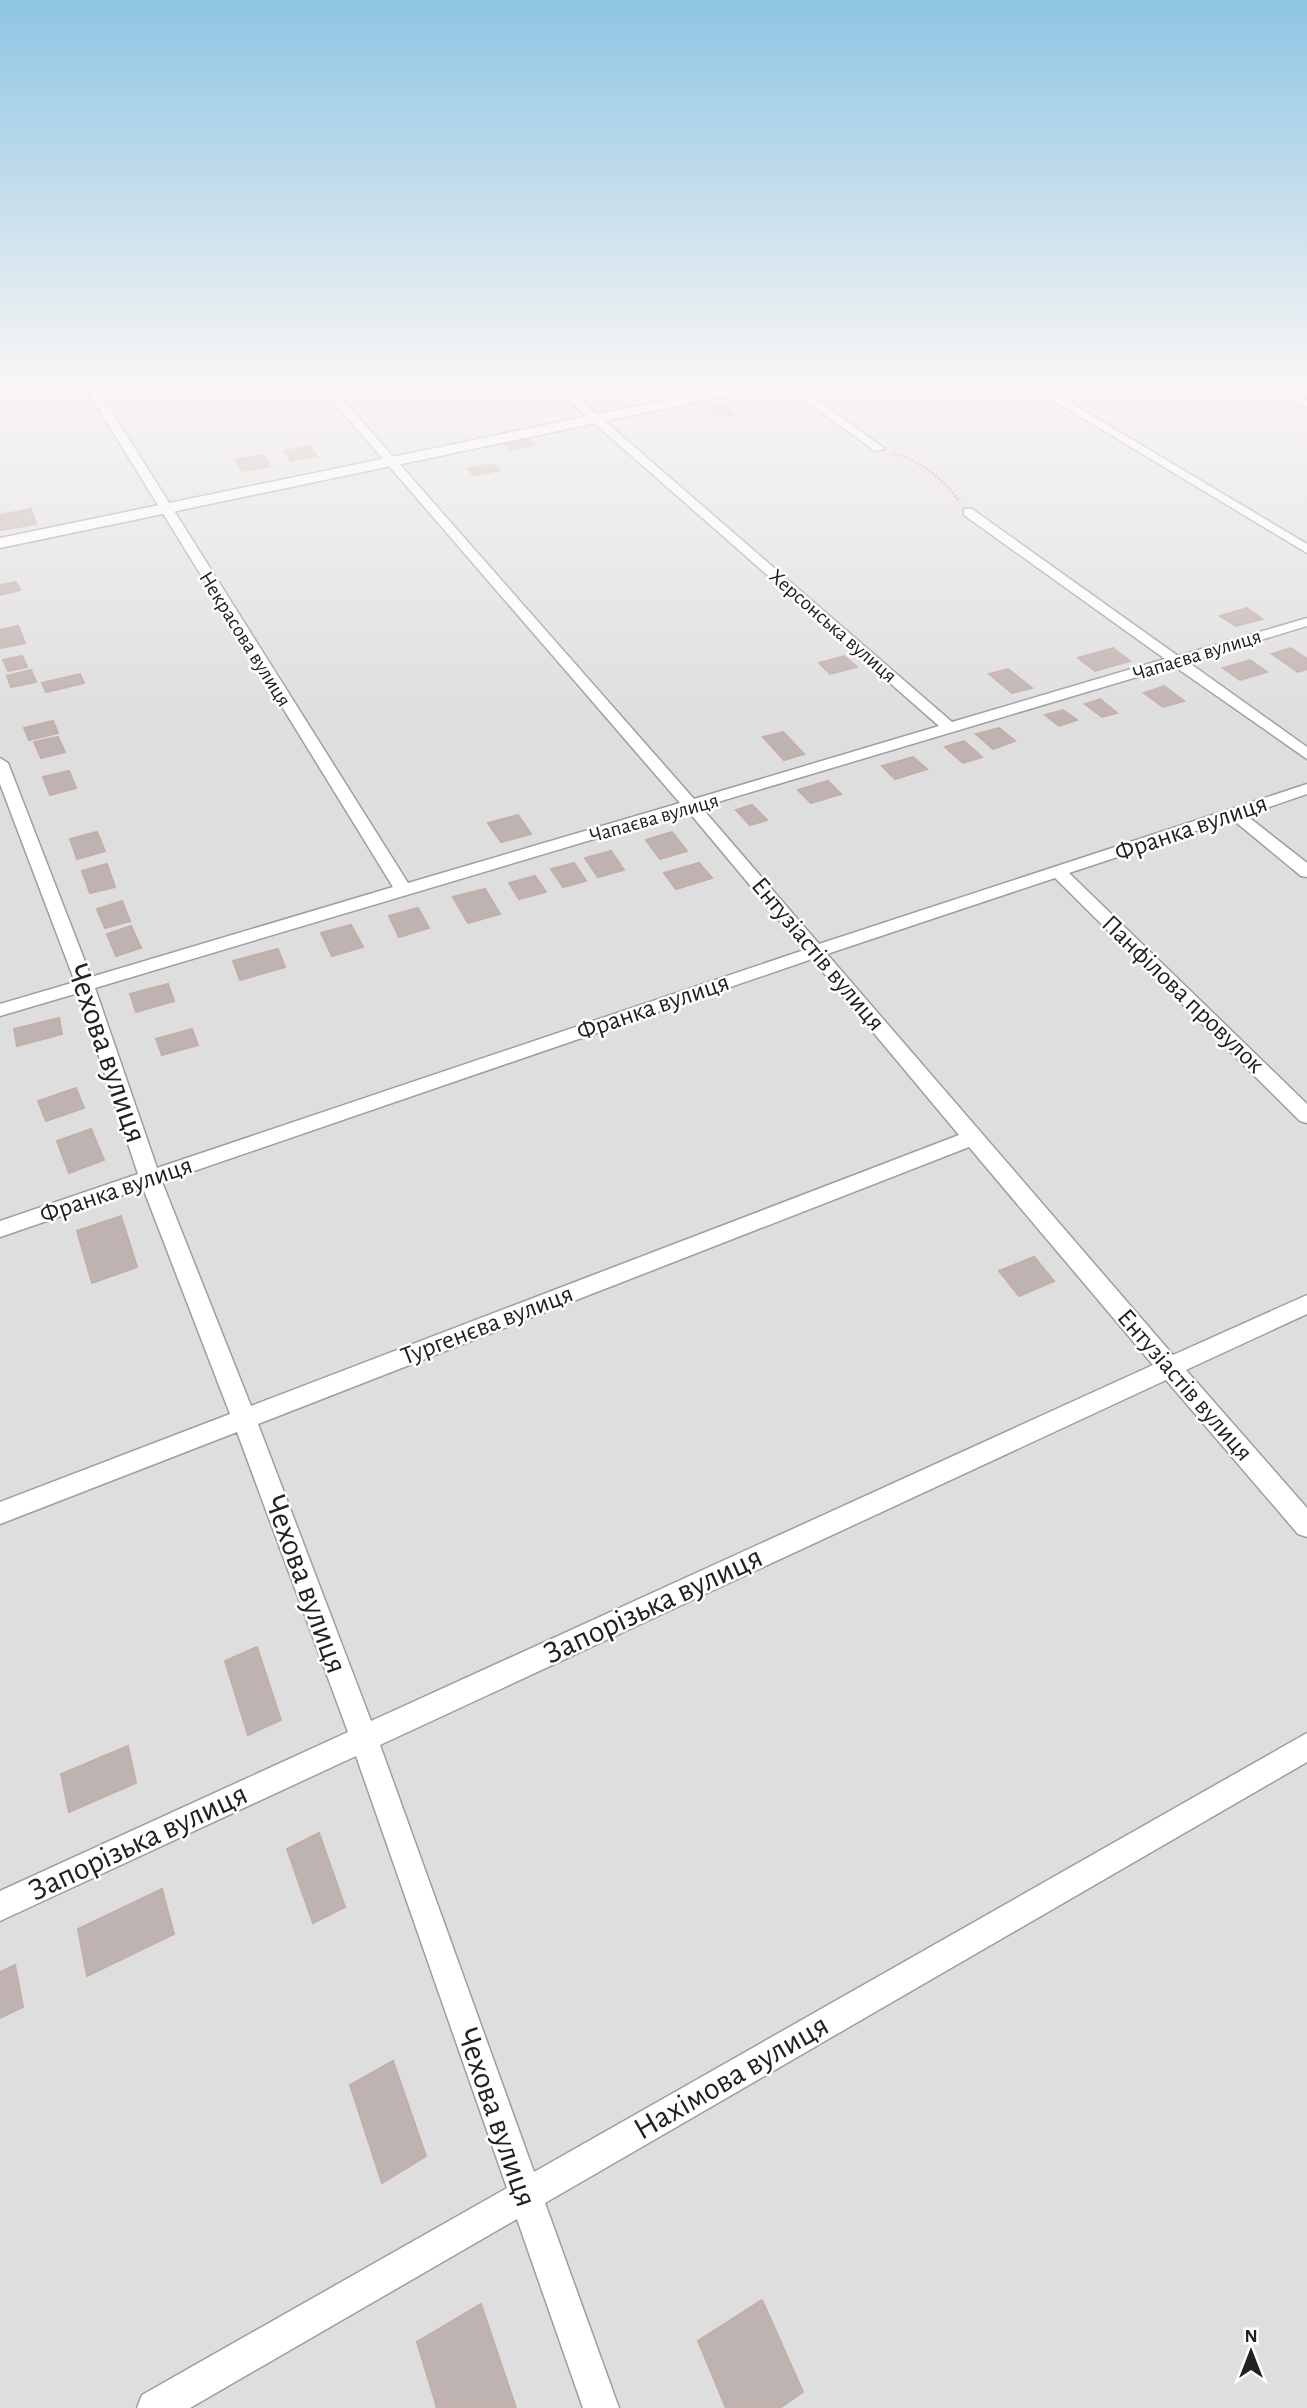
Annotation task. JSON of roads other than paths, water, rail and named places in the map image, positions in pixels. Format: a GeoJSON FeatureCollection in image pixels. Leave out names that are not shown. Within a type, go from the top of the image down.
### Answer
{"type":"FeatureCollection","features":[{"type":"Feature","properties":{"kind":"street","name":"Некрасова вулиця"},"geometry":{"type":"LineString","coordinates":[[157,497],[404,891]]}},
{"type":"Feature","properties":{"kind":"street"},"geometry":{"type":"LineString","coordinates":[[0,543],[221,497]]}},
{"type":"Feature","properties":{"kind":"street","name":"Ентузіастів вулиця"},"geometry":{"type":"LineString","coordinates":[[424,497],[693,806],[1168,1368],[1307,1525]]}},
{"type":"Feature","properties":{"kind":"street","name":"Херсонська вулиця"},"geometry":{"type":"LineString","coordinates":[[683,497],[951,729]]}},
{"type":"Feature","properties":{"kind":"street"},"geometry":{"type":"LineString","coordinates":[[1221,497],[1307,549]]}},
{"type":"Feature","properties":{"kind":"street"},"geometry":{"type":"LineString","coordinates":[[968,512],[1307,754]]}},
{"type":"Feature","properties":{"kind":"street","name":"Чапаєва вулиця"},"geometry":{"type":"LineString","coordinates":[[0,1010],[1307,622]]}},
{"type":"Feature","properties":{"kind":"street","name":"Чехова вулиця"},"geometry":{"type":"LineString","coordinates":[[0,763],[85,985],[150,1179],[244,1418],[364,1738],[601,2408]]}},
{"type":"Feature","properties":{"kind":"street","name":"Франка вулиця"},"geometry":{"type":"LineString","coordinates":[[0,1229],[816,952],[1307,789]]}},
{"type":"Feature","properties":{"kind":"street"},"geometry":{"type":"LineString","coordinates":[[1233,812],[1307,872]]}},
{"type":"Feature","properties":{"kind":"street","name":"Панфілова провулок"},"geometry":{"type":"LineString","coordinates":[[1059,873],[1307,1115]]}},
{"type":"Feature","properties":{"kind":"street","name":"Тургенєва вулиця"},"geometry":{"type":"LineString","coordinates":[[0,1513],[975,1137]]}},
{"type":"Feature","properties":{"kind":"street","name":"Запорізька вулиця"},"geometry":{"type":"LineString","coordinates":[[0,1906],[1307,1304]]}},
{"type":"Feature","properties":{"kind":"street","name":"Нахімова вулиця"},"geometry":{"type":"LineString","coordinates":[[155,2408],[1307,1747]]}}]}
